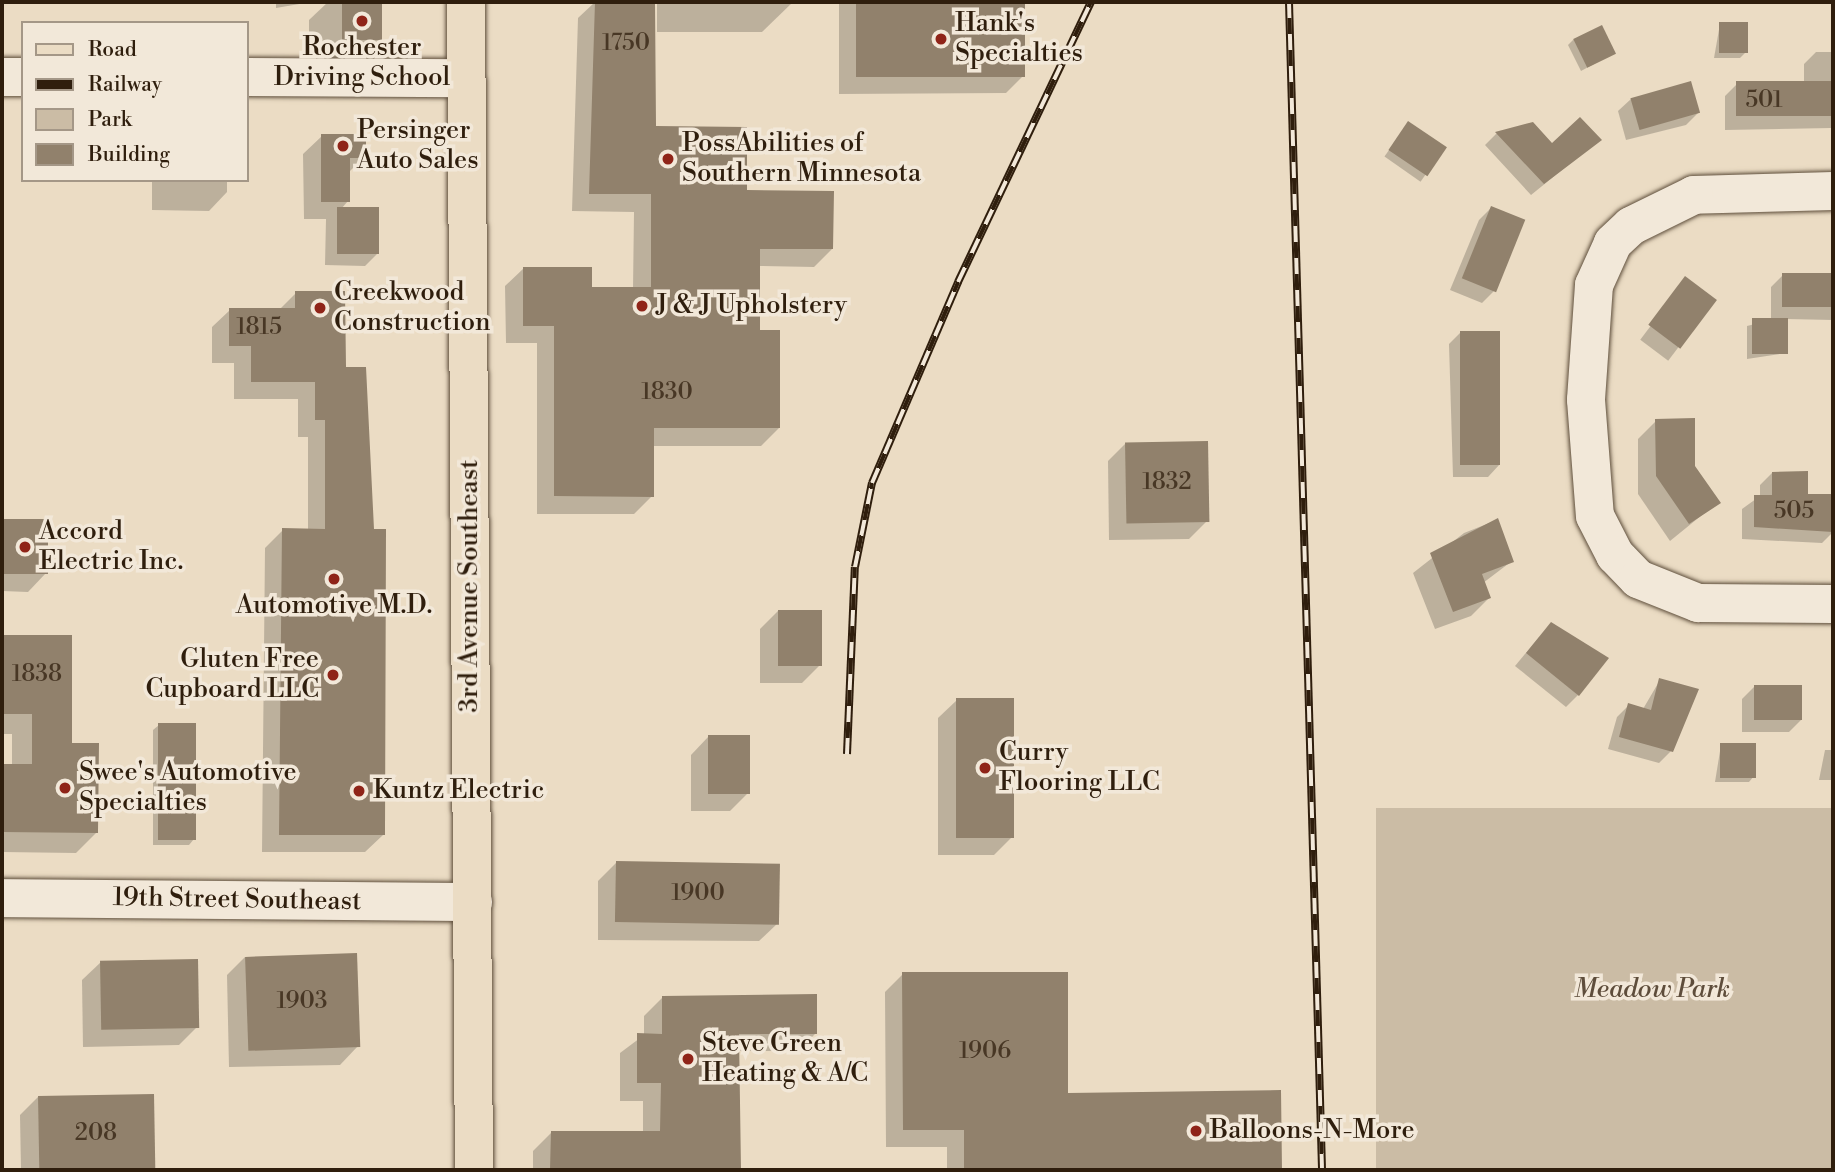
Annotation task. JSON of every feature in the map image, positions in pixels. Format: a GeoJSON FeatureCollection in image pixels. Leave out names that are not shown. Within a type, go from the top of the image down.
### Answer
{"type":"FeatureCollection","features":[{"type":"Feature","properties":{"kind":"main road","name":"3rd Avenue Southeast"},"geometry":{"type":"LineString","coordinates":[[466,2],[474,1170]]}},
{"type":"Feature","properties":{"kind":"street"},"geometry":{"type":"LineString","coordinates":[[2,77],[21,77]]}},
{"type":"Feature","properties":{"kind":"street"},"geometry":{"type":"LineString","coordinates":[[248,78],[466,78]]}},
{"type":"Feature","properties":{"kind":"street"},"geometry":{"type":"LineString","coordinates":[[1833,191],[1694,195],[1631,226],[1613,243],[1594,285],[1586,400],[1595,516],[1615,555],[1638,579],[1698,603],[1833,604]]}},
{"type":"Feature","properties":{"kind":"street","name":"19th Street Southeast"},"geometry":{"type":"LineString","coordinates":[[2,898],[473,902]]}},
{"type":"Feature","properties":{"kind":"green space","name":"Meadow Park"},"geometry":{"type":"Polygon","coordinates":[[[1376,808],[1833,808],[1833,1170],[1376,1170],[1376,808]]]}},
{"type":"Feature","properties":{"kind":"building","name":"Rochester Driving School"},"geometry":{"type":"Polygon","coordinates":[[[342,2],[382,2],[382,40],[342,40],[342,2]]]}},
{"type":"Feature","properties":{"kind":"building"},"geometry":{"type":"Polygon","coordinates":[[[595,2],[655,2],[656,126],[747,127],[747,190],[834,191],[833,249],[760,249],[760,330],[780,330],[780,428],[654,428],[654,497],[554,496],[554,326],[523,326],[523,267],[592,267],[592,287],[651,287],[651,194],[589,194],[595,2]]]}},
{"type":"Feature","properties":{"kind":"building","name":"Hank's Specialties"},"geometry":{"type":"Polygon","coordinates":[[[856,2],[1025,2],[1025,77],[856,77],[856,2]]]}},
{"type":"Feature","properties":{"kind":"building"},"geometry":{"type":"Polygon","coordinates":[[[1719,22],[1748,22],[1748,53],[1719,53],[1719,22]]]}},
{"type":"Feature","properties":{"kind":"building"},"geometry":{"type":"Polygon","coordinates":[[[1602,25],[1616,54],[1587,68],[1573,39],[1602,25]]]}},
{"type":"Feature","properties":{"kind":"building"},"geometry":{"type":"Polygon","coordinates":[[[1691,81],[1700,113],[1640,130],[1630,98],[1691,81]]]}},
{"type":"Feature","properties":{"kind":"building"},"geometry":{"type":"Polygon","coordinates":[[[1736,81],[1833,81],[1833,116],[1736,116],[1736,81]]]}},
{"type":"Feature","properties":{"kind":"building"},"geometry":{"type":"Polygon","coordinates":[[[1580,117],[1602,140],[1544,184],[1495,132],[1533,122],[1552,143],[1580,117]]]}},
{"type":"Feature","properties":{"kind":"building"},"geometry":{"type":"Polygon","coordinates":[[[1408,121],[1447,147],[1427,176],[1388,150],[1408,121]]]}},
{"type":"Feature","properties":{"kind":"building","name":"Persinger Auto Sales"},"geometry":{"type":"Polygon","coordinates":[[[321,134],[366,134],[366,158],[350,158],[350,202],[321,202],[321,134]]]}},
{"type":"Feature","properties":{"kind":"building"},"geometry":{"type":"Polygon","coordinates":[[[1491,206],[1525,220],[1496,292],[1462,278],[1491,206]]]}},
{"type":"Feature","properties":{"kind":"building"},"geometry":{"type":"Polygon","coordinates":[[[337,207],[379,207],[379,254],[337,254],[337,207]]]}},
{"type":"Feature","properties":{"kind":"building"},"geometry":{"type":"Polygon","coordinates":[[[1782,273],[1833,273],[1833,307],[1782,307],[1782,273]]]}},
{"type":"Feature","properties":{"kind":"building"},"geometry":{"type":"Polygon","coordinates":[[[1685,276],[1717,300],[1680,349],[1648,325],[1685,276]]]}},
{"type":"Feature","properties":{"kind":"building"},"geometry":{"type":"Polygon","coordinates":[[[295,291],[345,291],[346,367],[366,367],[374,529],[386,529],[385,835],[279,835],[282,528],[325,529],[325,420],[315,420],[315,382],[251,382],[251,346],[229,346],[229,308],[295,308],[295,291]]]}},
{"type":"Feature","properties":{"kind":"building"},"geometry":{"type":"Polygon","coordinates":[[[1752,318],[1788,318],[1788,354],[1752,354],[1752,318]]]}},
{"type":"Feature","properties":{"kind":"building"},"geometry":{"type":"Polygon","coordinates":[[[1460,331],[1500,331],[1500,465],[1460,465],[1460,331]]]}},
{"type":"Feature","properties":{"kind":"building"},"geometry":{"type":"Polygon","coordinates":[[[1695,418],[1695,466],[1721,503],[1689,524],[1656,476],[1655,419],[1695,418]]]}},
{"type":"Feature","properties":{"kind":"building"},"geometry":{"type":"Polygon","coordinates":[[[1208,441],[1209,522],[1126,523],[1125,442],[1208,441]]]}},
{"type":"Feature","properties":{"kind":"building"},"geometry":{"type":"Polygon","coordinates":[[[1808,471],[1808,494],[1833,494],[1833,532],[1754,527],[1754,495],[1772,495],[1772,472],[1808,471]]]}},
{"type":"Feature","properties":{"kind":"building"},"geometry":{"type":"Polygon","coordinates":[[[1498,518],[1514,562],[1482,574],[1491,598],[1453,612],[1430,553],[1498,518]]]}},
{"type":"Feature","properties":{"kind":"building","name":"Accord Electric Inc."},"geometry":{"type":"Polygon","coordinates":[[[2,519],[48,519],[48,574],[2,574],[2,519]]]}},
{"type":"Feature","properties":{"kind":"building"},"geometry":{"type":"Polygon","coordinates":[[[778,610],[822,610],[822,666],[778,666],[778,610]]]}},
{"type":"Feature","properties":{"kind":"building"},"geometry":{"type":"Polygon","coordinates":[[[1551,622],[1609,658],[1579,696],[1526,653],[1551,622]]]}},
{"type":"Feature","properties":{"kind":"building"},"geometry":{"type":"Polygon","coordinates":[[[2,635],[72,635],[72,743],[99,743],[98,833],[2,832],[2,764],[32,764],[32,714],[2,714],[2,635]]]}},
{"type":"Feature","properties":{"kind":"building"},"geometry":{"type":"Polygon","coordinates":[[[1659,678],[1699,689],[1673,752],[1619,737],[1628,703],[1651,710],[1659,678]]]}},
{"type":"Feature","properties":{"kind":"building"},"geometry":{"type":"Polygon","coordinates":[[[1754,685],[1802,685],[1802,720],[1754,720],[1754,685]]]}},
{"type":"Feature","properties":{"kind":"building","name":"Curry Flooring LLC"},"geometry":{"type":"Polygon","coordinates":[[[956,698],[1014,698],[1014,838],[956,838],[956,698]]]}},
{"type":"Feature","properties":{"kind":"building"},"geometry":{"type":"Polygon","coordinates":[[[158,723],[196,723],[196,840],[158,840],[158,723]]]}},
{"type":"Feature","properties":{"kind":"building"},"geometry":{"type":"Polygon","coordinates":[[[708,735],[750,735],[750,794],[708,794],[708,735]]]}},
{"type":"Feature","properties":{"kind":"building"},"geometry":{"type":"Polygon","coordinates":[[[1720,743],[1756,743],[1756,778],[1720,778],[1720,743]]]}},
{"type":"Feature","properties":{"kind":"building"},"geometry":{"type":"Polygon","coordinates":[[[616,861],[780,864],[779,925],[615,922],[616,861]]]}},
{"type":"Feature","properties":{"kind":"building"},"geometry":{"type":"Polygon","coordinates":[[[357,953],[360,1047],[248,1051],[245,957],[357,953]]]}},
{"type":"Feature","properties":{"kind":"building"},"geometry":{"type":"Polygon","coordinates":[[[198,959],[199,1028],[101,1030],[100,961],[198,959]]]}},
{"type":"Feature","properties":{"kind":"building"},"geometry":{"type":"Polygon","coordinates":[[[902,972],[1068,972],[1068,1093],[1281,1090],[1282,1170],[964,1170],[964,1130],[903,1130],[902,972]]]}},
{"type":"Feature","properties":{"kind":"building"},"geometry":{"type":"Polygon","coordinates":[[[817,994],[817,1034],[739,1034],[741,1170],[550,1170],[551,1131],[660,1131],[661,1083],[637,1083],[637,1033],[662,1034],[662,996],[817,994]]]}},
{"type":"Feature","properties":{"kind":"building"},"geometry":{"type":"Polygon","coordinates":[[[154,1094],[155,1170],[39,1170],[38,1096],[154,1094]]]}},
{"type":"Feature","properties":{"kind":"railway"},"geometry":{"type":"LineString","coordinates":[[847,754],[855,567],[872,483],[958,282],[1091,2]]}},
{"type":"Feature","properties":{"kind":"railway"},"geometry":{"type":"LineString","coordinates":[[1289,2],[1322,1170]]}},
{"type":"Feature","properties":{"kind":"place","name":"Rochester Driving School"},"geometry":{"type":"Point","coordinates":[362,21]}},
{"type":"Feature","properties":{"kind":"place","name":"Hank's Specialties"},"geometry":{"type":"Point","coordinates":[941,39]}},
{"type":"Feature","properties":{"kind":"place","name":"Persinger Auto Sales"},"geometry":{"type":"Point","coordinates":[343,146]}},
{"type":"Feature","properties":{"kind":"place","name":"PossAbilities of Southern Minnesota"},"geometry":{"type":"Point","coordinates":[668,159]}},
{"type":"Feature","properties":{"kind":"place","name":"J & J Upholstery"},"geometry":{"type":"Point","coordinates":[642,306]}},
{"type":"Feature","properties":{"kind":"place","name":"Creekwood Construction"},"geometry":{"type":"Point","coordinates":[320,308]}},
{"type":"Feature","properties":{"kind":"place","name":"Accord Electric Inc."},"geometry":{"type":"Point","coordinates":[25,547]}},
{"type":"Feature","properties":{"kind":"place","name":"Automotive M.D."},"geometry":{"type":"Point","coordinates":[334,579]}},
{"type":"Feature","properties":{"kind":"place","name":"Gluten Free Cupboard LLC"},"geometry":{"type":"Point","coordinates":[333,675]}},
{"type":"Feature","properties":{"kind":"place","name":"Curry Flooring LLC"},"geometry":{"type":"Point","coordinates":[985,768]}},
{"type":"Feature","properties":{"kind":"place","name":"Swee's Automotive Specialties"},"geometry":{"type":"Point","coordinates":[65,788]}},
{"type":"Feature","properties":{"kind":"place","name":"Kuntz Electric"},"geometry":{"type":"Point","coordinates":[359,791]}},
{"type":"Feature","properties":{"kind":"place","name":"Steve Green Heating & A/C"},"geometry":{"type":"Point","coordinates":[688,1059]}},
{"type":"Feature","properties":{"kind":"place","name":"Balloons-N-More"},"geometry":{"type":"Point","coordinates":[1196,1131]}}]}
